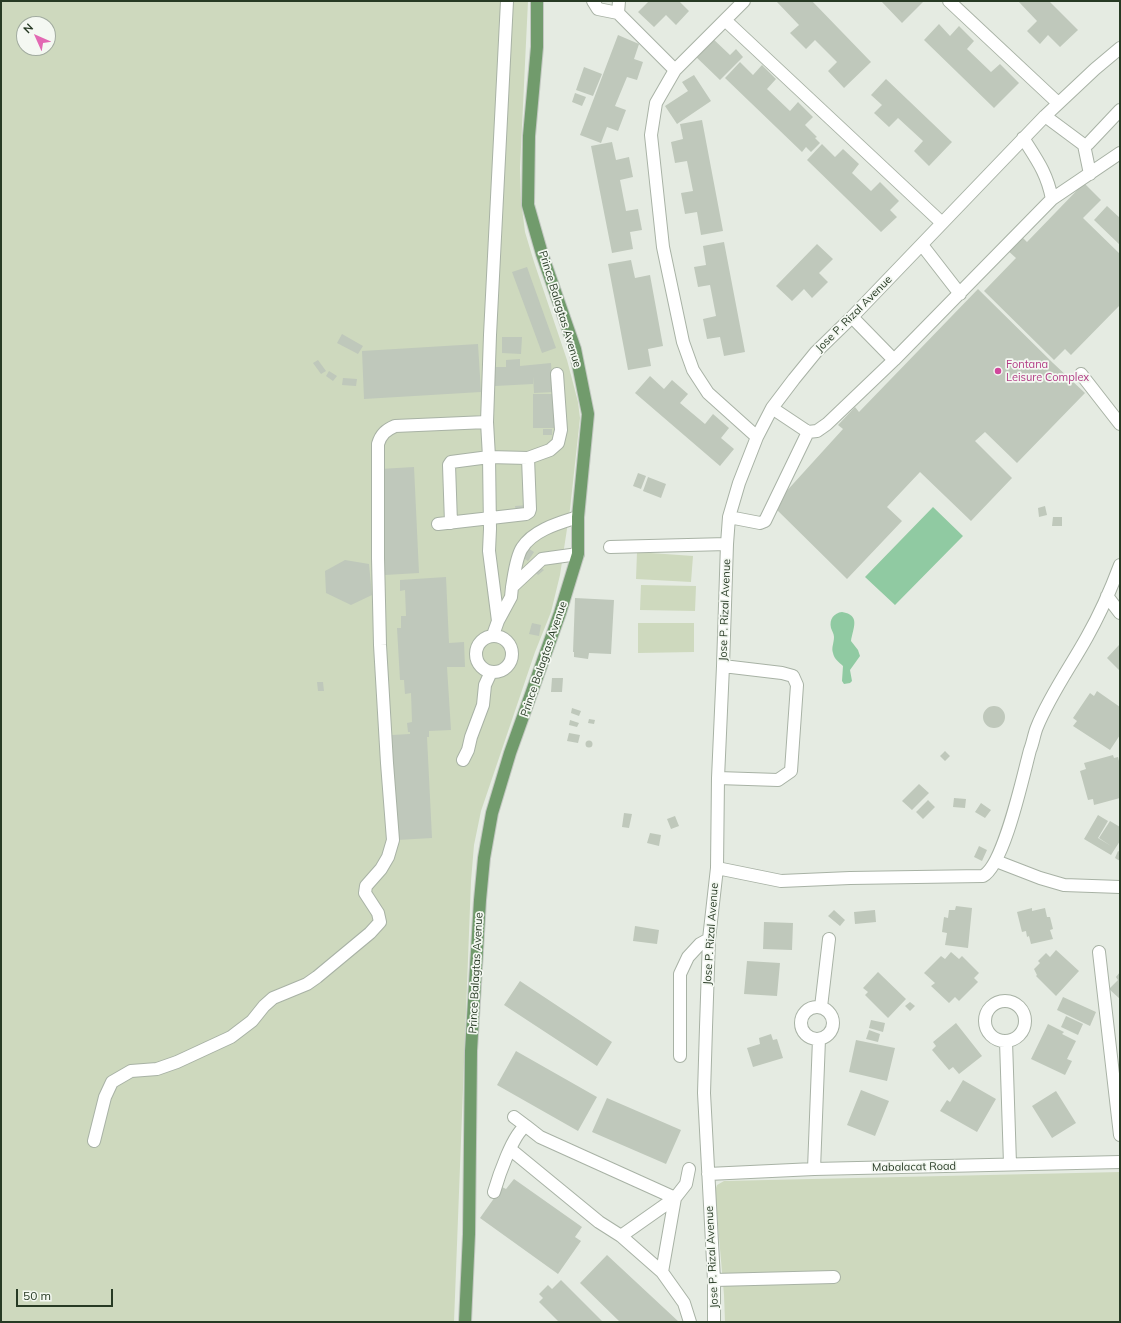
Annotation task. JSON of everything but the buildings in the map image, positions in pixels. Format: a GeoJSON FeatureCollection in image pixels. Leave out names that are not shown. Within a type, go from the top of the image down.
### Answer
{"type":"FeatureCollection","features":[{"type":"Feature","properties":{"kind":"main road","name":"Prince Balagtas Avenue"},"geometry":{"type":"LineString","coordinates":[[464,1322],[469,1234],[471,1051],[484,858],[496,798],[510,753],[560,613],[578,554],[578,517],[588,414],[575,349],[542,254],[528,205],[529,136],[537,47],[537,1]]}},
{"type":"Feature","properties":{"kind":"street"},"geometry":{"type":"LineString","coordinates":[[498,621],[489,551],[490,519],[487,422],[490,328],[507,1]]}},
{"type":"Feature","properties":{"kind":"street"},"geometry":{"type":"LineString","coordinates":[[593,1],[598,9],[618,13],[675,70]]}},
{"type":"Feature","properties":{"kind":"street"},"geometry":{"type":"LineString","coordinates":[[618,13],[619,1]]}},
{"type":"Feature","properties":{"kind":"street"},"geometry":{"type":"LineString","coordinates":[[744,1],[675,70],[656,103],[651,135],[663,247],[683,342],[693,370],[708,393],[756,437]]}},
{"type":"Feature","properties":{"kind":"street"},"geometry":{"type":"LineString","coordinates":[[949,1],[1058,103]]}},
{"type":"Feature","properties":{"kind":"street"},"geometry":{"type":"LineString","coordinates":[[725,20],[942,224]]}},
{"type":"Feature","properties":{"kind":"street","name":"Jose P. Rizal Avenue"},"geometry":{"type":"LineString","coordinates":[[714,1322],[714,1280],[704,1093],[709,939],[717,868],[718,778],[727,544],[729,517],[739,483],[756,437],[772,408],[794,378],[816,352],[922,245],[1058,103],[1120,48]]}},
{"type":"Feature","properties":{"kind":"street"},"geometry":{"type":"LineString","coordinates":[[1084,145],[1088,144],[1120,110]]}},
{"type":"Feature","properties":{"kind":"street"},"geometry":{"type":"LineString","coordinates":[[1045,116],[1084,145]]}},
{"type":"Feature","properties":{"kind":"street"},"geometry":{"type":"LineString","coordinates":[[1023,138],[1043,169],[1049,182],[1052,199]]}},
{"type":"Feature","properties":{"kind":"street"},"geometry":{"type":"LineString","coordinates":[[1084,145],[1090,174]]}},
{"type":"Feature","properties":{"kind":"street"},"geometry":{"type":"LineString","coordinates":[[772,408],[808,432],[817,431],[827,424],[960,294],[1052,199],[1120,153]]}},
{"type":"Feature","properties":{"kind":"street"},"geometry":{"type":"LineString","coordinates":[[922,245],[960,294]]}},
{"type":"Feature","properties":{"kind":"street"},"geometry":{"type":"LineString","coordinates":[[852,317],[894,360]]}},
{"type":"Feature","properties":{"kind":"street"},"geometry":{"type":"LineString","coordinates":[[451,523],[449,465],[453,461],[489,457],[528,458],[550,450],[558,443],[561,430],[557,374]]}},
{"type":"Feature","properties":{"kind":"street"},"geometry":{"type":"LineString","coordinates":[[1081,374],[1120,424]]}},
{"type":"Feature","properties":{"kind":"street"},"geometry":{"type":"LineString","coordinates":[[94,1141],[105,1097],[112,1082],[131,1071],[157,1069],[177,1062],[231,1037],[252,1021],[264,1006],[274,998],[307,984],[317,977],[370,933],[380,922],[378,913],[365,893],[366,886],[381,869],[388,857],[393,840],[380,645],[378,444],[380,437],[386,430],[395,426],[487,422]]}},
{"type":"Feature","properties":{"kind":"street"},"geometry":{"type":"LineString","coordinates":[[729,517],[760,523],[765,521],[808,432]]}},
{"type":"Feature","properties":{"kind":"street"},"geometry":{"type":"LineString","coordinates":[[438,524],[490,519],[526,514],[529,512],[528,458]]}},
{"type":"Feature","properties":{"kind":"street"},"geometry":{"type":"LineString","coordinates":[[493,635],[498,621],[511,597],[517,561],[521,548],[535,535],[558,524],[578,517]]}},
{"type":"Feature","properties":{"kind":"street"},"geometry":{"type":"LineString","coordinates":[[610,547],[727,544]]}},
{"type":"Feature","properties":{"kind":"street"},"geometry":{"type":"LineString","coordinates":[[512,587],[542,559],[578,554]]}},
{"type":"Feature","properties":{"kind":"street"},"geometry":{"type":"LineString","coordinates":[[717,868],[781,881],[983,876],[987,874],[996,861],[1008,832],[1037,727],[1088,635],[1120,565]]}},
{"type":"Feature","properties":{"kind":"street"},"geometry":{"type":"LineString","coordinates":[[1107,596],[1120,613]]}},
{"type":"Feature","properties":{"kind":"street"},"geometry":{"type":"LineString","coordinates":[[493,635],[503,637],[510,645],[513,655],[509,664],[501,671],[491,672],[483,668],[477,661],[476,653],[478,644],[485,638],[493,635]]}},
{"type":"Feature","properties":{"kind":"street"},"geometry":{"type":"LineString","coordinates":[[718,778],[778,780],[791,771],[797,685],[793,676],[782,673],[723,666]]}},
{"type":"Feature","properties":{"kind":"street"},"geometry":{"type":"LineString","coordinates":[[463,760],[481,710],[485,685],[491,672]]}},
{"type":"Feature","properties":{"kind":"street"},"geometry":{"type":"LineString","coordinates":[[996,861],[1040,878],[1064,885],[1120,886]]}},
{"type":"Feature","properties":{"kind":"street"},"geometry":{"type":"LineString","coordinates":[[680,1056],[680,974],[688,957],[700,944],[709,939]]}},
{"type":"Feature","properties":{"kind":"street"},"geometry":{"type":"LineString","coordinates":[[821,1007],[828,939]]}},
{"type":"Feature","properties":{"kind":"street"},"geometry":{"type":"LineString","coordinates":[[1099,952],[1120,1135]]}},
{"type":"Feature","properties":{"kind":"street"},"geometry":{"type":"LineString","coordinates":[[815,1006],[827,1009],[831,1014],[834,1024],[829,1034],[824,1038],[819,1039],[808,1037],[801,1028],[802,1017],[805,1012],[809,1008],[815,1006]]}},
{"type":"Feature","properties":{"kind":"street"},"geometry":{"type":"LineString","coordinates":[[814,1169],[819,1039]]}},
{"type":"Feature","properties":{"kind":"street"},"geometry":{"type":"LineString","coordinates":[[1006,1041],[1010,1164]]}},
{"type":"Feature","properties":{"kind":"street"},"geometry":{"type":"LineString","coordinates":[[514,1118],[540,1137],[675,1198]]}},
{"type":"Feature","properties":{"kind":"street"},"geometry":{"type":"LineString","coordinates":[[494,1192],[510,1149],[520,1132],[526,1126]]}},
{"type":"Feature","properties":{"kind":"street"},"geometry":{"type":"LineString","coordinates":[[510,1149],[599,1222],[621,1236],[662,1272],[684,1303],[690,1322]]}},
{"type":"Feature","properties":{"kind":"street","name":"Mabalacat Road"},"geometry":{"type":"LineString","coordinates":[[708,1174],[814,1169],[1120,1162]]}},
{"type":"Feature","properties":{"kind":"street"},"geometry":{"type":"LineString","coordinates":[[621,1236],[675,1198],[686,1184],[689,1169]]}},
{"type":"Feature","properties":{"kind":"street"},"geometry":{"type":"LineString","coordinates":[[662,1272],[675,1198]]}},
{"type":"Feature","properties":{"kind":"street"},"geometry":{"type":"LineString","coordinates":[[714,1280],[834,1278]]}},
{"type":"Feature","properties":{"kind":"shaded area"},"geometry":{"type":"Polygon","coordinates":[[[1,1],[528,1],[520,168],[521,200],[525,232],[567,360],[578,402],[580,418],[570,509],[560,575],[551,612],[535,652],[481,811],[474,845],[471,881],[454,1322],[1,1322],[1,1]]]}},
{"type":"Feature","properties":{"kind":"shaded area"},"geometry":{"type":"Polygon","coordinates":[[[933,507],[963,536],[895,605],[865,577],[933,507]]]}},
{"type":"Feature","properties":{"kind":"shaded area"},"geometry":{"type":"Polygon","coordinates":[[[637,552],[693,556],[691,582],[636,579],[637,552]]]}},
{"type":"Feature","properties":{"kind":"shaded area"},"geometry":{"type":"Polygon","coordinates":[[[641,585],[696,586],[695,611],[640,610],[641,585]]]}},
{"type":"Feature","properties":{"kind":"shaded area"},"geometry":{"type":"Polygon","coordinates":[[[842,612],[852,616],[854,619],[851,641],[858,650],[860,656],[850,670],[852,681],[844,684],[842,681],[843,666],[836,659],[832,651],[834,637],[831,628],[831,619],[842,612]]]}},
{"type":"Feature","properties":{"kind":"shaded area"},"geometry":{"type":"Polygon","coordinates":[[[638,623],[694,623],[694,652],[638,653],[638,623]]]}},
{"type":"Feature","properties":{"kind":"shaded area"},"geometry":{"type":"Polygon","coordinates":[[[1120,1172],[1120,1322],[725,1322],[715,1191],[717,1185],[724,1181],[1120,1172]]]}},
{"type":"Feature","properties":{"kind":"place","name":"Fontana Leisure Complex"},"geometry":{"type":"Point","coordinates":[998,371]}}]}
